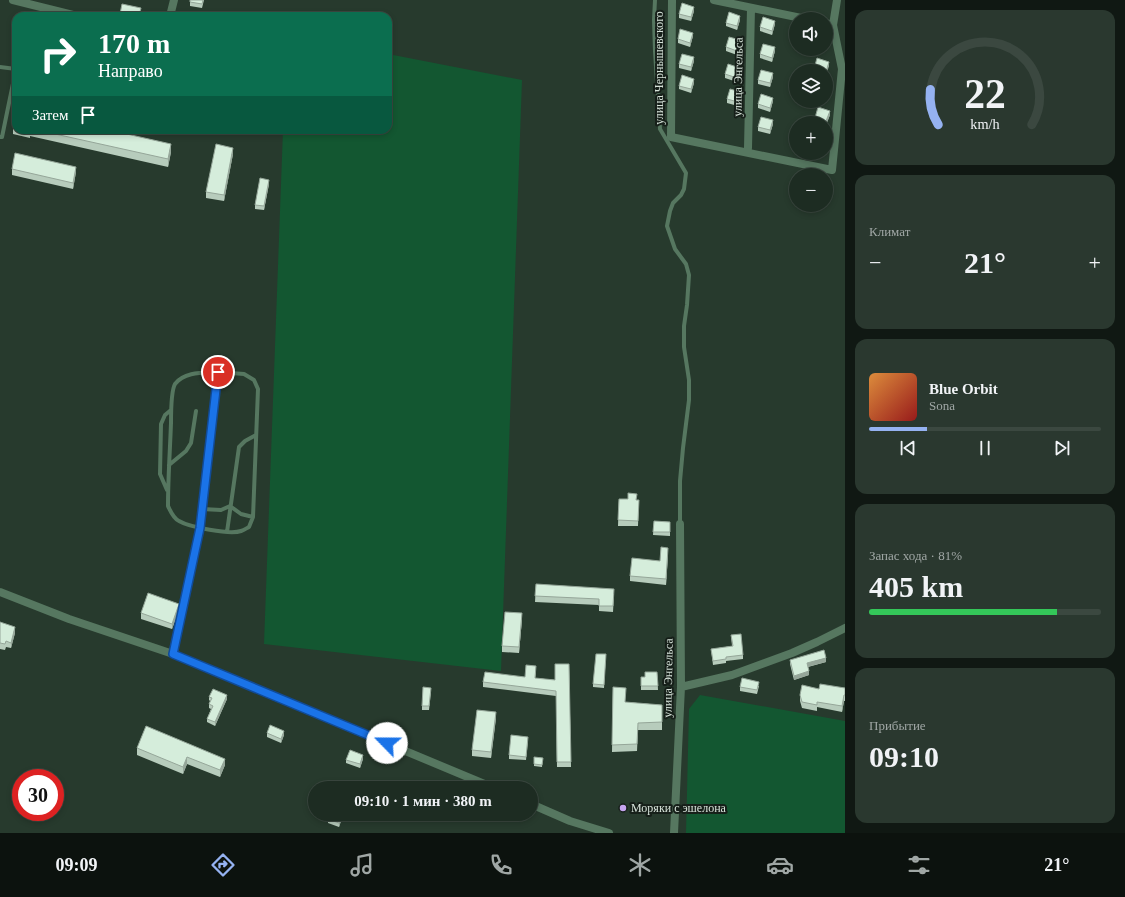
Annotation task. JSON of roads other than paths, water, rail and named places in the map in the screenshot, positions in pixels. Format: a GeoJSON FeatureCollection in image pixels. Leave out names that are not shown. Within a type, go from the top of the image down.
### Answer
{"type":"FeatureCollection","features":[{"type":"Feature","properties":{"kind":"street"},"geometry":{"type":"LineString","coordinates":[[13,0],[61,12]]}},
{"type":"Feature","properties":{"kind":"street"},"geometry":{"type":"LineString","coordinates":[[171,12],[174,0]]}},
{"type":"Feature","properties":{"kind":"street","name":"улица Чернышевского"},"geometry":{"type":"LineString","coordinates":[[672,0],[671,137],[832,170],[842,69],[833,38]]}},
{"type":"Feature","properties":{"kind":"street"},"geometry":{"type":"LineString","coordinates":[[714,0],[789,16]]}},
{"type":"Feature","properties":{"kind":"street","name":"улица Чернышевского"},"geometry":{"type":"LineString","coordinates":[[833,13],[838,0]]}},
{"type":"Feature","properties":{"kind":"street","name":"улица Энгельса"},"geometry":{"type":"LineString","coordinates":[[748,148],[751,8]]}},
{"type":"Feature","properties":{"kind":"street","name":"улица Энгельса"},"geometry":{"type":"LineString","coordinates":[[674,833],[681,687],[680,524]]}},
{"type":"Feature","properties":{"kind":"street"},"geometry":{"type":"LineString","coordinates":[[0,592],[69,619],[173,654],[477,781]]}},
{"type":"Feature","properties":{"kind":"street"},"geometry":{"type":"LineString","coordinates":[[681,687],[732,675],[798,650],[845,628]]}},
{"type":"Feature","properties":{"kind":"street"},"geometry":{"type":"LineString","coordinates":[[538,807],[570,820],[609,833]]}},
{"type":"Feature","properties":{"kind":"lane"},"geometry":{"type":"LineString","coordinates":[[655,0],[655,51],[660,129],[686,173],[684,189],[681,195],[673,203],[667,226],[675,249],[686,264],[689,275],[684,326],[684,347],[689,380],[689,400],[680,481],[680,524]]}},
{"type":"Feature","properties":{"kind":"lane"},"geometry":{"type":"LineString","coordinates":[[0,68],[12,69]]}},
{"type":"Feature","properties":{"kind":"lane"},"geometry":{"type":"LineString","coordinates":[[0,137],[2,137],[12,88]]}},
{"type":"Feature","properties":{"kind":"lane"},"geometry":{"type":"LineString","coordinates":[[173,654],[200,528],[218,372]]}},
{"type":"Feature","properties":{"kind":"lane"},"geometry":{"type":"LineString","coordinates":[[218,372],[244,374],[254,380],[258,389],[253,517],[249,527],[240,531],[227,532],[200,528],[178,521],[168,506],[171,410],[172,394],[175,384],[182,378],[191,374],[218,372]]}},
{"type":"Feature","properties":{"kind":"lane"},"geometry":{"type":"LineString","coordinates":[[168,492],[160,474],[161,424],[165,415],[171,410]]}},
{"type":"Feature","properties":{"kind":"lane"},"geometry":{"type":"LineString","coordinates":[[169,465],[186,451],[191,443],[196,411]]}},
{"type":"Feature","properties":{"kind":"lane"},"geometry":{"type":"LineString","coordinates":[[227,532],[239,447],[245,441],[256,435]]}},
{"type":"Feature","properties":{"kind":"lane"},"geometry":{"type":"LineString","coordinates":[[202,509],[221,510],[230,506]]}},
{"type":"Feature","properties":{"kind":"lane"},"geometry":{"type":"LineString","coordinates":[[230,506],[241,514],[253,517]]}},
{"type":"Feature","properties":{"kind":"place","name":"Моряки с эшелона"},"geometry":{"type":"Point","coordinates":[623,808]}}]}
